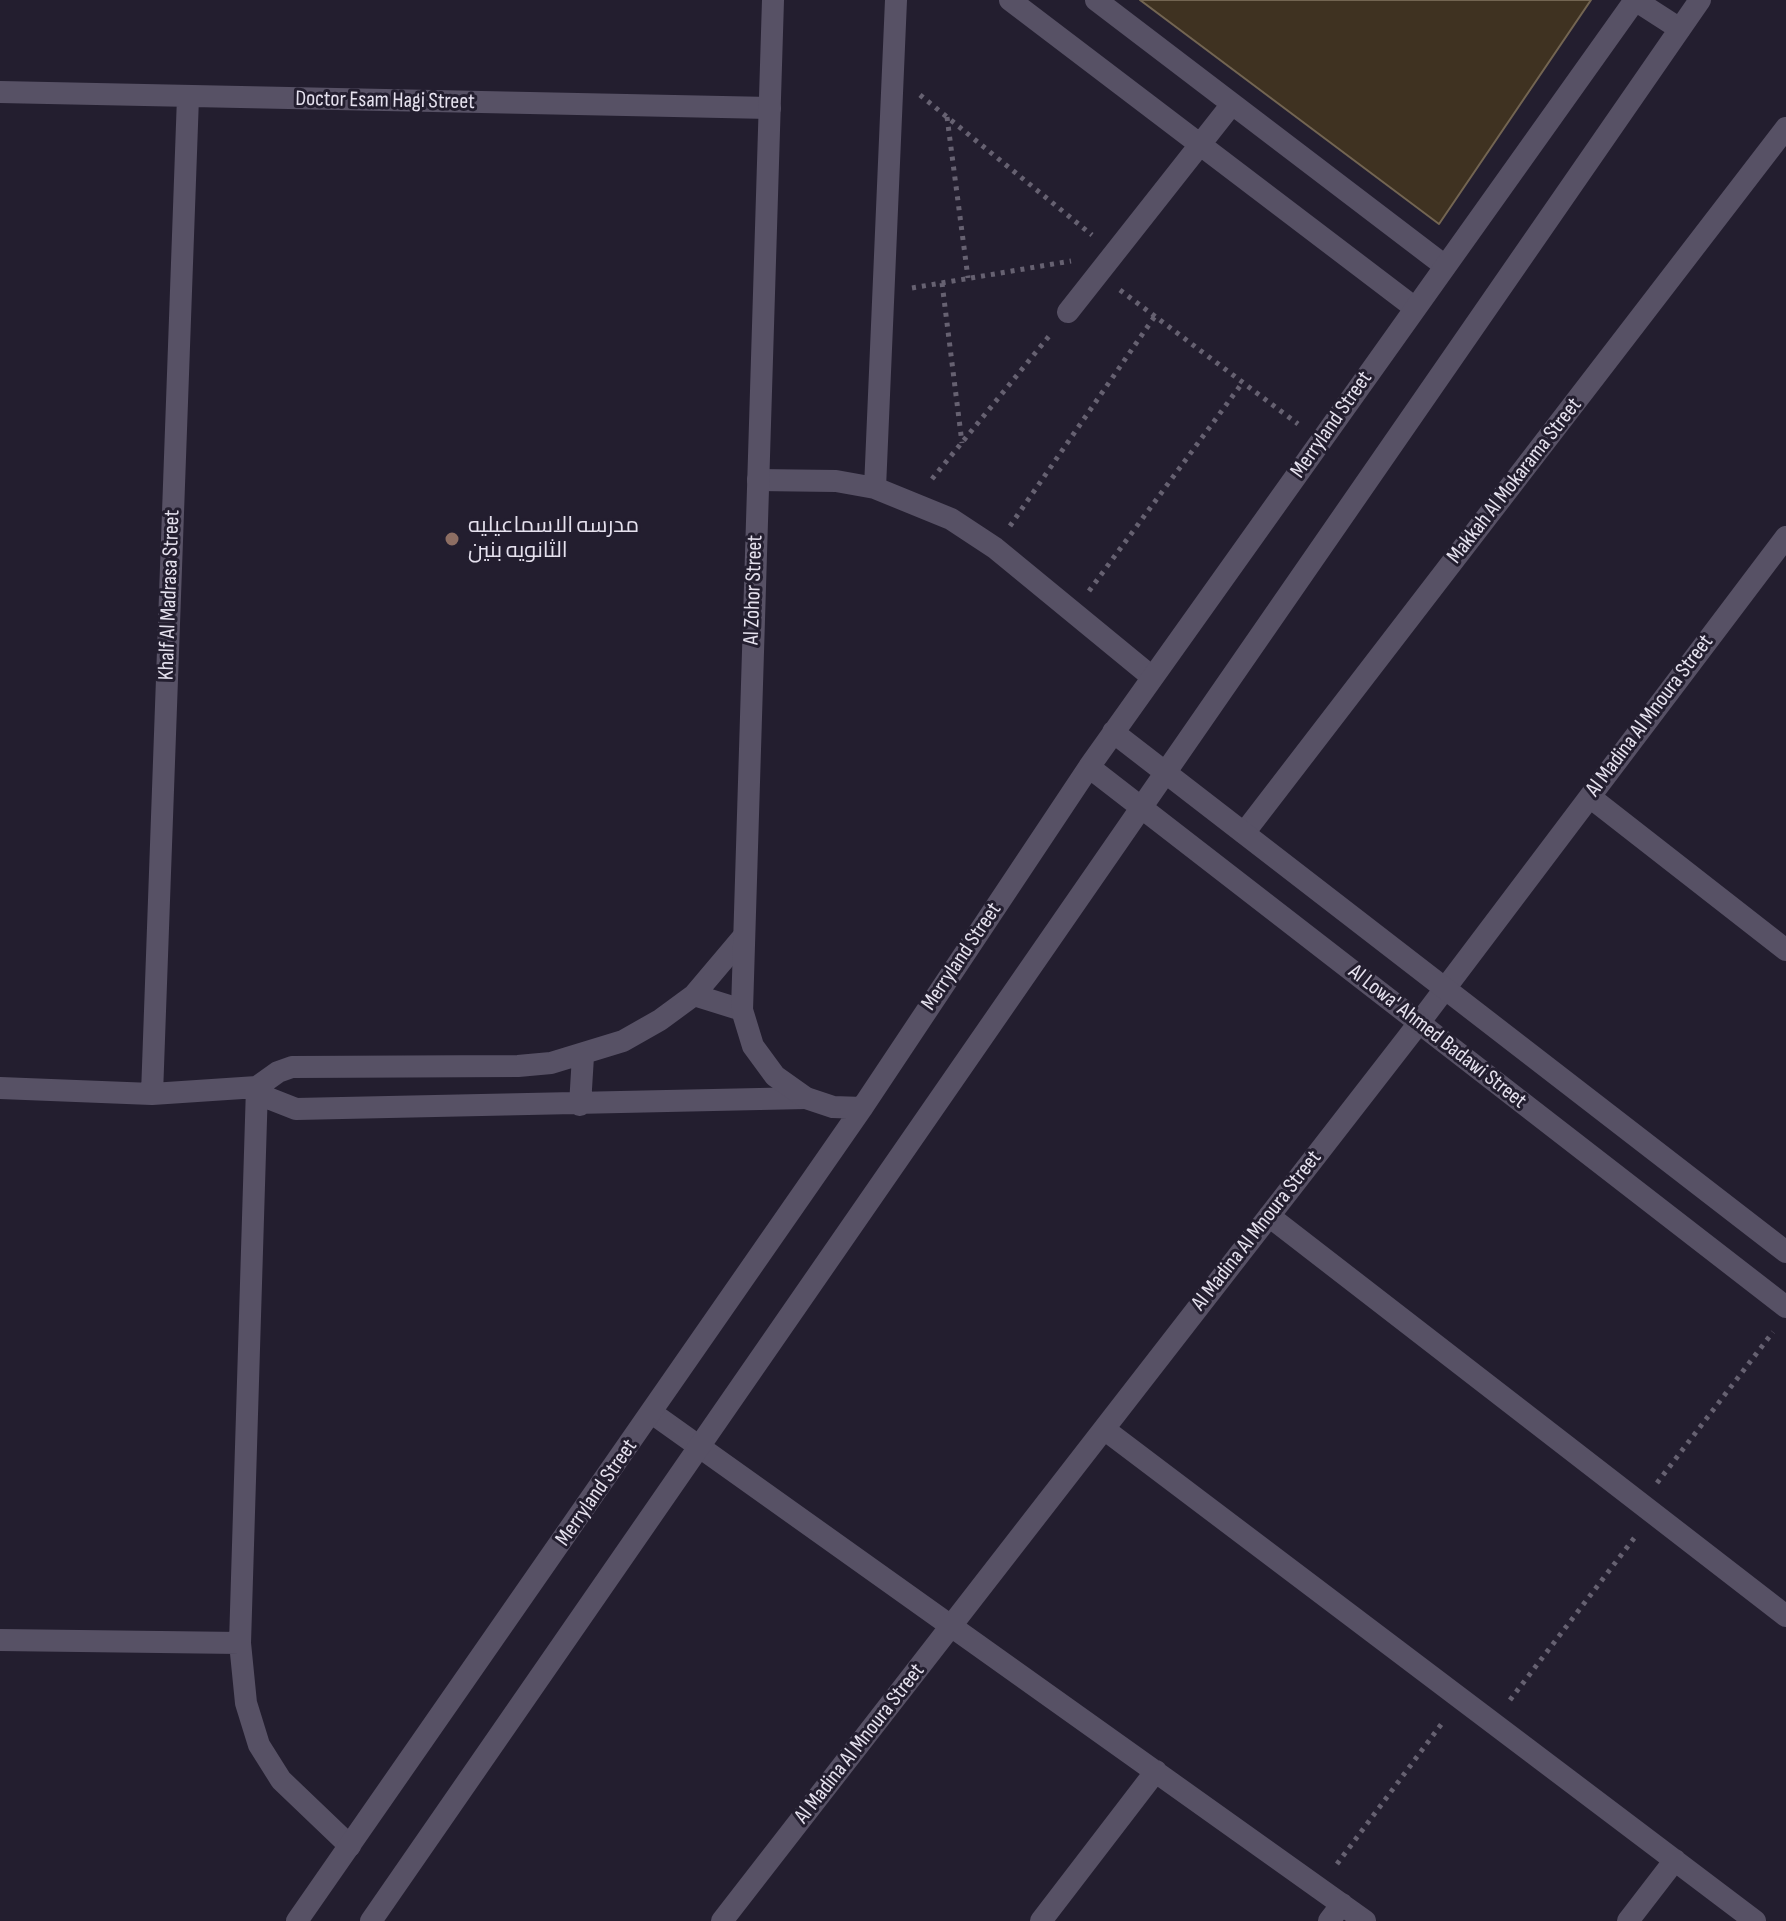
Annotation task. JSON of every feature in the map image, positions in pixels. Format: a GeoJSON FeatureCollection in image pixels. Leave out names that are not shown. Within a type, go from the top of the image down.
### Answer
{"type":"FeatureCollection","features":[{"type":"Feature","properties":{"kind":"street","name":"Al Zohor Street"},"geometry":{"type":"LineString","coordinates":[[773,0],[742,1010],[753,1046],[775,1076],[806,1098],[833,1107],[862,1108]]}},
{"type":"Feature","properties":{"kind":"street"},"geometry":{"type":"LineString","coordinates":[[875,488],[896,0]]}},
{"type":"Feature","properties":{"kind":"street"},"geometry":{"type":"LineString","coordinates":[[1010,0],[1415,308]]}},
{"type":"Feature","properties":{"kind":"street"},"geometry":{"type":"LineString","coordinates":[[1096,0],[1445,266]]}},
{"type":"Feature","properties":{"kind":"street"},"geometry":{"type":"LineString","coordinates":[[1635,0],[1680,29]]}},
{"type":"Feature","properties":{"kind":"street","name":"Merryland Street"},"geometry":{"type":"LineString","coordinates":[[297,1921],[862,1108],[1113,732],[1635,0]]}},
{"type":"Feature","properties":{"kind":"street"},"geometry":{"type":"LineString","coordinates":[[371,1921],[1700,0]]}},
{"type":"Feature","properties":{"kind":"street","name":"Doctor Esam Hagi Street"},"geometry":{"type":"LineString","coordinates":[[0,92],[770,108]]}},
{"type":"Feature","properties":{"kind":"street","name":"Khalf Al Madrasa Street"},"geometry":{"type":"LineString","coordinates":[[152,1094],[188,97]]}},
{"type":"Feature","properties":{"kind":"street"},"geometry":{"type":"LineString","coordinates":[[1068,312],[1232,104]]}},
{"type":"Feature","properties":{"kind":"street","name":"Makkah Al Mokarama Street"},"geometry":{"type":"LineString","coordinates":[[1244,833],[1786,128]]}},
{"type":"Feature","properties":{"kind":"street"},"geometry":{"type":"LineString","coordinates":[[758,480],[836,481],[875,488],[914,501],[951,519],[995,548],[1152,677]]}},
{"type":"Feature","properties":{"kind":"street","name":"Al Madina Al Mnoura Street"},"geometry":{"type":"LineString","coordinates":[[722,1921],[1419,1023],[1786,537]]}},
{"type":"Feature","properties":{"kind":"street","name":"Al Lowa' Ahmed Badawi Street"},"geometry":{"type":"LineString","coordinates":[[1113,732],[1786,1252]]}},
{"type":"Feature","properties":{"kind":"street","name":"Al Lowa' Ahmed Badawi Street"},"geometry":{"type":"LineString","coordinates":[[1089,767],[1786,1307]]}},
{"type":"Feature","properties":{"kind":"street"},"geometry":{"type":"LineString","coordinates":[[1590,797],[1786,949]]}},
{"type":"Feature","properties":{"kind":"street"},"geometry":{"type":"LineString","coordinates":[[0,1088],[152,1094],[257,1087],[278,1072],[292,1067],[518,1066],[583,1056],[635,1034],[694,995],[743,937]]}},
{"type":"Feature","properties":{"kind":"street"},"geometry":{"type":"LineString","coordinates":[[694,995],[742,1010]]}},
{"type":"Feature","properties":{"kind":"street"},"geometry":{"type":"LineString","coordinates":[[580,1105],[583,1056]]}},
{"type":"Feature","properties":{"kind":"street"},"geometry":{"type":"LineString","coordinates":[[257,1087],[268,1098],[296,1109],[806,1098]]}},
{"type":"Feature","properties":{"kind":"street"},"geometry":{"type":"LineString","coordinates":[[257,1087],[240,1643],[246,1703],[259,1745],[281,1780],[350,1846]]}},
{"type":"Feature","properties":{"kind":"street"},"geometry":{"type":"LineString","coordinates":[[1269,1216],[1786,1616]]}},
{"type":"Feature","properties":{"kind":"street"},"geometry":{"type":"LineString","coordinates":[[652,1413],[1319,1888],[1335,1913],[1365,1921]]}},
{"type":"Feature","properties":{"kind":"street"},"geometry":{"type":"LineString","coordinates":[[1104,1429],[1755,1921]]}},
{"type":"Feature","properties":{"kind":"street"},"geometry":{"type":"LineString","coordinates":[[0,1640],[240,1643]]}},
{"type":"Feature","properties":{"kind":"street"},"geometry":{"type":"LineString","coordinates":[[1041,1921],[1156,1771]]}},
{"type":"Feature","properties":{"kind":"street"},"geometry":{"type":"LineString","coordinates":[[1628,1921],[1675,1860]]}},
{"type":"Feature","properties":{"kind":"path"},"geometry":{"type":"LineString","coordinates":[[893,72],[1115,254]]}},
{"type":"Feature","properties":{"kind":"path"},"geometry":{"type":"LineString","coordinates":[[947,116],[968,278]]}},
{"type":"Feature","properties":{"kind":"path"},"geometry":{"type":"LineString","coordinates":[[883,293],[1115,254]]}},
{"type":"Feature","properties":{"kind":"path"},"geometry":{"type":"LineString","coordinates":[[1098,274],[1321,441]]}},
{"type":"Feature","properties":{"kind":"path"},"geometry":{"type":"LineString","coordinates":[[942,283],[962,443]]}},
{"type":"Feature","properties":{"kind":"path"},"geometry":{"type":"LineString","coordinates":[[914,501],[1068,312]]}},
{"type":"Feature","properties":{"kind":"path"},"geometry":{"type":"LineString","coordinates":[[995,548],[1155,316]]}},
{"type":"Feature","properties":{"kind":"path"},"geometry":{"type":"LineString","coordinates":[[1073,612],[1243,382]]}},
{"type":"Feature","properties":{"kind":"path"},"geometry":{"type":"LineString","coordinates":[[1492,1722],[1776,1328]]}},
{"type":"Feature","properties":{"kind":"path"},"geometry":{"type":"LineString","coordinates":[[1319,1888],[1461,1699]]}},
{"type":"Feature","properties":{"kind":"building"},"geometry":{"type":"Polygon","coordinates":[[[1140,0],[1591,0],[1439,224],[1140,0]]]}},
{"type":"Feature","properties":{"kind":"place","name":"مدرسه الاسماعيليه الثانويه بنين"},"geometry":{"type":"Point","coordinates":[452,539]}}]}
